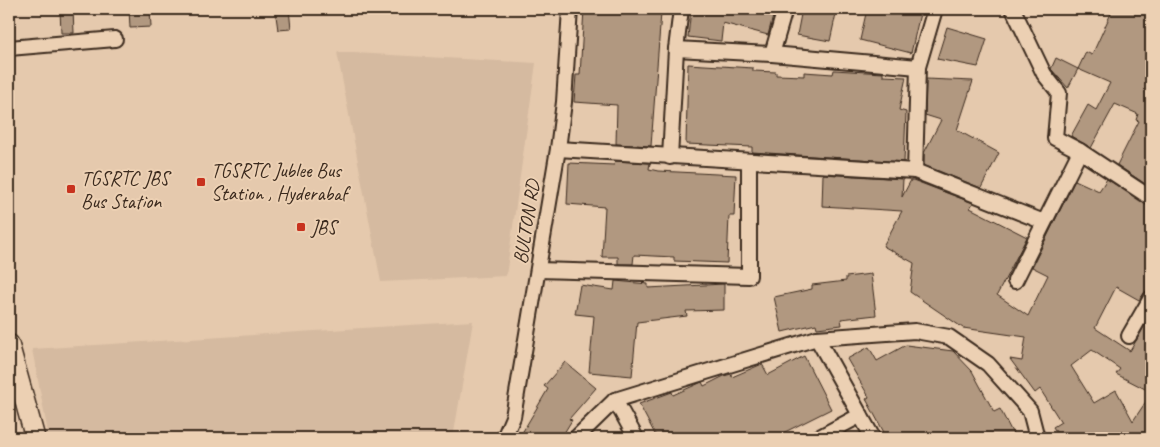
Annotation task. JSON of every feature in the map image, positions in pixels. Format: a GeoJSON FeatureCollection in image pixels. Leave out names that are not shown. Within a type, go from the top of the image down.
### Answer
{"type":"FeatureCollection","features":[{"type":"Feature","properties":{"kind":"street","name":"BULTON RD"},"geometry":{"type":"LineString","coordinates":[[504,438],[513,417],[558,149],[564,102],[570,9]]}},
{"type":"Feature","properties":{"kind":"street"},"geometry":{"type":"LineString","coordinates":[[670,157],[676,49],[681,9]]}},
{"type":"Feature","properties":{"kind":"street"},"geometry":{"type":"LineString","coordinates":[[772,54],[785,9]]}},
{"type":"Feature","properties":{"kind":"street"},"geometry":{"type":"LineString","coordinates":[[915,171],[918,67],[936,9]]}},
{"type":"Feature","properties":{"kind":"street"},"geometry":{"type":"LineString","coordinates":[[1013,9],[1044,74],[1059,93],[1055,138],[1080,151],[1151,198]]}},
{"type":"Feature","properties":{"kind":"street"},"geometry":{"type":"LineString","coordinates":[[9,48],[115,39]]}},
{"type":"Feature","properties":{"kind":"street"},"geometry":{"type":"LineString","coordinates":[[676,49],[772,54],[918,67]]}},
{"type":"Feature","properties":{"kind":"street"},"geometry":{"type":"LineString","coordinates":[[558,149],[915,171],[1044,222]]}},
{"type":"Feature","properties":{"kind":"street"},"geometry":{"type":"LineString","coordinates":[[1015,281],[1080,151]]}},
{"type":"Feature","properties":{"kind":"street"},"geometry":{"type":"LineString","coordinates":[[538,270],[749,276],[749,162]]}},
{"type":"Feature","properties":{"kind":"street"},"geometry":{"type":"LineString","coordinates":[[1129,336],[1151,298]]}},
{"type":"Feature","properties":{"kind":"street"},"geometry":{"type":"LineString","coordinates":[[576,438],[615,400],[817,338],[915,331],[949,337],[988,364],[1030,412],[1037,438]]}},
{"type":"Feature","properties":{"kind":"street"},"geometry":{"type":"LineString","coordinates":[[817,338],[873,438]]}},
{"type":"Feature","properties":{"kind":"street"},"geometry":{"type":"LineString","coordinates":[[9,344],[35,438]]}},
{"type":"Feature","properties":{"kind":"street"},"geometry":{"type":"LineString","coordinates":[[615,400],[636,438]]}},
{"type":"Feature","properties":{"kind":"street"},"geometry":{"type":"LineString","coordinates":[[818,438],[861,415]]}},
{"type":"Feature","properties":{"kind":"shaded area"},"geometry":{"type":"Polygon","coordinates":[[[337,52],[536,63],[506,276],[381,282],[337,52]]]}},
{"type":"Feature","properties":{"kind":"shaded area"},"geometry":{"type":"Polygon","coordinates":[[[473,321],[453,438],[49,438],[32,349],[473,321]]]}},
{"type":"Feature","properties":{"kind":"building"},"geometry":{"type":"Polygon","coordinates":[[[60,9],[73,9],[74,33],[61,33],[60,9]]]}},
{"type":"Feature","properties":{"kind":"building"},"geometry":{"type":"Polygon","coordinates":[[[129,9],[150,9],[151,27],[130,28],[129,9]]]}},
{"type":"Feature","properties":{"kind":"building"},"geometry":{"type":"Polygon","coordinates":[[[275,9],[289,9],[291,29],[278,30],[275,9]]]}},
{"type":"Feature","properties":{"kind":"building"},"geometry":{"type":"Polygon","coordinates":[[[584,9],[620,9],[661,13],[651,146],[616,144],[617,105],[574,102],[576,75],[580,75],[584,9]]]}},
{"type":"Feature","properties":{"kind":"building"},"geometry":{"type":"Polygon","coordinates":[[[691,9],[740,14],[741,9],[775,9],[768,35],[723,23],[721,41],[688,37],[691,9]]]}},
{"type":"Feature","properties":{"kind":"building"},"geometry":{"type":"Polygon","coordinates":[[[802,9],[837,9],[830,41],[797,35],[802,9]]]}},
{"type":"Feature","properties":{"kind":"building"},"geometry":{"type":"Polygon","coordinates":[[[867,9],[921,9],[911,53],[860,40],[867,9]]]}},
{"type":"Feature","properties":{"kind":"building"},"geometry":{"type":"Polygon","coordinates":[[[1113,9],[1151,9],[1151,188],[1117,165],[1139,121],[1136,120],[1138,114],[1115,104],[1091,148],[1071,136],[1088,105],[1096,110],[1110,83],[1078,69],[1086,52],[1092,55],[1113,9]]]}},
{"type":"Feature","properties":{"kind":"building"},"geometry":{"type":"Polygon","coordinates":[[[947,27],[987,39],[978,67],[937,59],[947,27]]]}},
{"type":"Feature","properties":{"kind":"building"},"geometry":{"type":"Polygon","coordinates":[[[1056,58],[1078,69],[1068,88],[1051,69],[1056,58]]]}},
{"type":"Feature","properties":{"kind":"building"},"geometry":{"type":"Polygon","coordinates":[[[688,64],[753,68],[753,71],[776,72],[776,75],[804,76],[804,72],[833,74],[834,70],[883,73],[883,76],[906,77],[899,110],[906,112],[904,162],[752,152],[752,147],[686,144],[688,64]]]}},
{"type":"Feature","properties":{"kind":"building"},"geometry":{"type":"Polygon","coordinates":[[[926,79],[973,81],[957,130],[999,153],[981,188],[924,165],[924,153],[941,120],[925,115],[926,79]]]}},
{"type":"Feature","properties":{"kind":"building"},"geometry":{"type":"Polygon","coordinates":[[[615,161],[650,163],[649,169],[658,171],[736,175],[734,216],[729,216],[727,263],[674,261],[674,257],[634,255],[633,264],[618,264],[618,257],[602,257],[605,207],[567,204],[569,163],[614,165],[615,161]]]}},
{"type":"Feature","properties":{"kind":"building"},"geometry":{"type":"Polygon","coordinates":[[[823,174],[903,179],[902,197],[911,180],[913,180],[973,203],[970,208],[1027,237],[997,295],[1028,316],[1048,275],[1032,267],[1075,180],[1099,191],[1107,179],[1151,207],[1151,289],[1146,291],[1139,300],[1116,287],[1095,328],[1130,351],[1151,315],[1151,392],[1116,374],[1120,369],[1092,350],[1071,366],[1094,403],[1116,390],[1133,421],[1151,394],[1151,438],[1060,438],[1053,427],[1061,422],[1040,389],[1035,393],[1010,359],[1022,361],[1026,337],[963,328],[910,292],[914,263],[883,246],[902,211],[822,206],[823,174]]]}},
{"type":"Feature","properties":{"kind":"building"},"geometry":{"type":"Polygon","coordinates":[[[871,274],[876,315],[841,319],[842,325],[817,328],[816,324],[782,332],[774,297],[812,289],[812,285],[846,281],[846,277],[871,274]]]}},
{"type":"Feature","properties":{"kind":"building"},"geometry":{"type":"Polygon","coordinates":[[[615,281],[648,284],[648,288],[724,284],[724,310],[686,311],[687,316],[637,322],[632,376],[589,372],[594,316],[575,314],[580,285],[614,290],[615,281]]]}},
{"type":"Feature","properties":{"kind":"building"},"geometry":{"type":"Polygon","coordinates":[[[906,345],[953,351],[972,371],[994,412],[1000,409],[1015,438],[887,438],[866,399],[869,397],[847,359],[869,347],[877,361],[906,345]]]}},
{"type":"Feature","properties":{"kind":"building"},"geometry":{"type":"Polygon","coordinates":[[[804,356],[831,409],[773,438],[657,438],[639,404],[672,392],[673,395],[702,382],[704,386],[724,376],[731,374],[732,377],[762,364],[768,375],[804,356]]]}},
{"type":"Feature","properties":{"kind":"building"},"geometry":{"type":"Polygon","coordinates":[[[565,362],[596,388],[569,419],[572,420],[561,438],[519,438],[548,389],[544,386],[565,362]]]}},
{"type":"Feature","properties":{"kind":"place","name":"TGSRTC Jublee Bus Station , Hyderabaf"},"geometry":{"type":"Point","coordinates":[201,182]}},
{"type":"Feature","properties":{"kind":"place","name":"TGSRTC JBS Bus Station"},"geometry":{"type":"Point","coordinates":[71,189]}},
{"type":"Feature","properties":{"kind":"place","name":"JBS"},"geometry":{"type":"Point","coordinates":[301,227]}}]}
